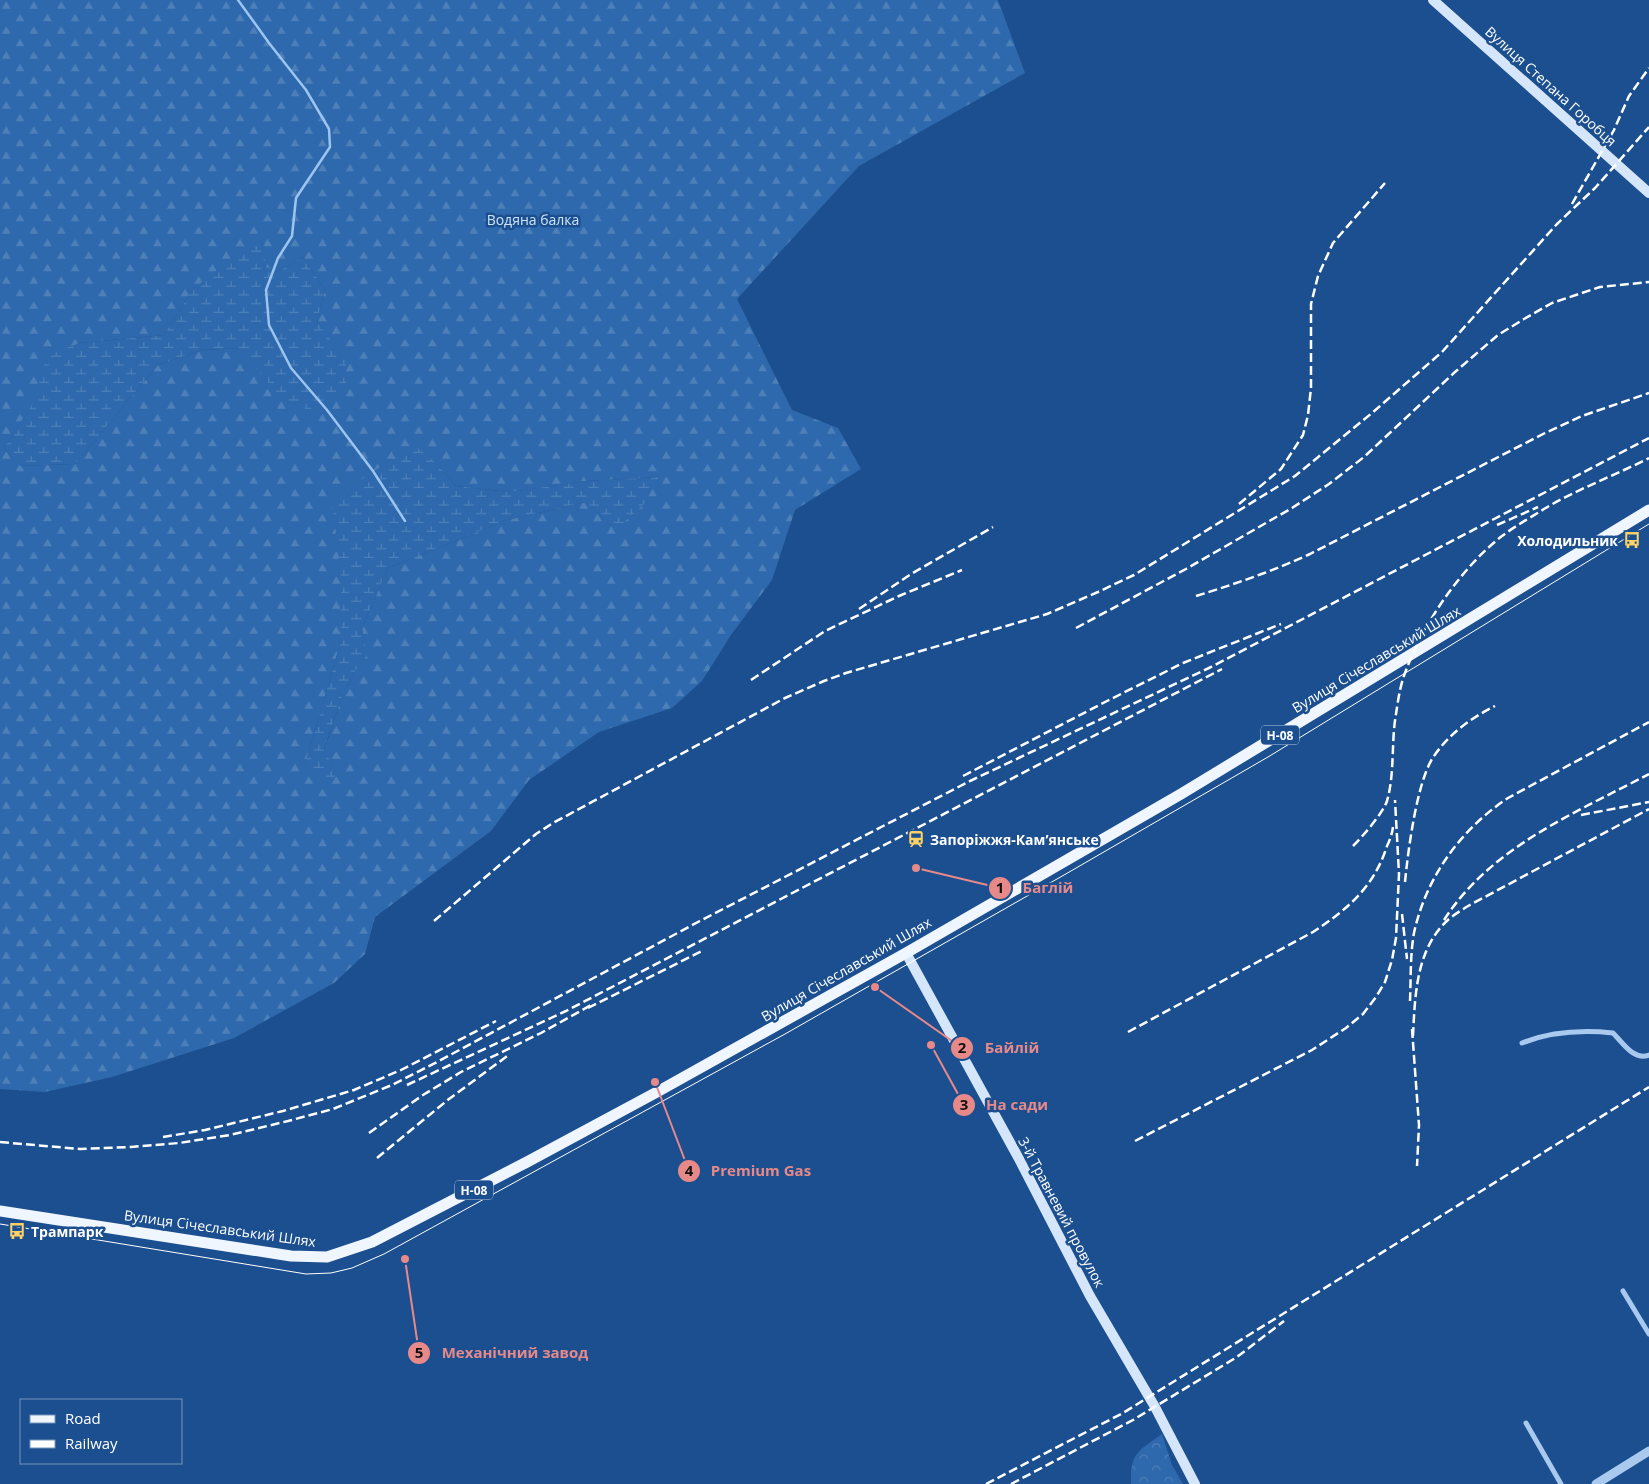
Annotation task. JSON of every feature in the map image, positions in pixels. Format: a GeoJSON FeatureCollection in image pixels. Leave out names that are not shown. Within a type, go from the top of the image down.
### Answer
{"type":"FeatureCollection","features":[{"type":"Feature","properties":{"kind":"main road","name":"Вулиця Степана Горобця"},"geometry":{"type":"LineString","coordinates":[[1433,0],[1649,193]]}},
{"type":"Feature","properties":{"kind":"main road","name":"Вулиця Січеславський Шлях"},"geometry":{"type":"LineString","coordinates":[[0,1211],[291,1256],[317,1258],[336,1255],[372,1242],[528,1162],[674,1083],[906,953],[1181,794],[1649,510]]}},
{"type":"Feature","properties":{"kind":"main road","name":"3-й Травневий провулок"},"geometry":{"type":"LineString","coordinates":[[906,953],[1018,1157],[1090,1296],[1155,1407],[1195,1484]]}},
{"type":"Feature","properties":{"kind":"street"},"geometry":{"type":"LineString","coordinates":[[1522,1043],[1565,1033],[1613,1033],[1633,1053],[1640,1056],[1649,1055]]}},
{"type":"Feature","properties":{"kind":"street"},"geometry":{"type":"LineString","coordinates":[[1622,1291],[1649,1334]]}},
{"type":"Feature","properties":{"kind":"street"},"geometry":{"type":"LineString","coordinates":[[1526,1423],[1561,1484]]}},
{"type":"Feature","properties":{"kind":"street"},"geometry":{"type":"LineString","coordinates":[[1596,1484],[1649,1450]]}},
{"type":"Feature","properties":{"kind":"green space","name":"Водяна балка"},"geometry":{"type":"Polygon","coordinates":[[[0,0],[998,0],[1025,73],[859,166],[737,299],[792,410],[838,428],[861,469],[795,510],[772,580],[731,635],[702,681],[672,708],[599,732],[529,780],[491,831],[375,917],[365,954],[334,983],[234,1038],[112,1077],[45,1092],[0,1089],[0,0]],[[262,242],[193,289],[164,335],[79,343],[32,405],[4,448],[18,466],[75,464],[158,365],[202,350],[239,348],[346,362],[317,321],[325,290],[303,257],[277,272],[265,267],[262,242]],[[439,466],[341,577],[341,641],[305,765],[332,763],[324,751],[342,696],[353,674],[366,655],[362,628],[388,568],[507,520],[586,502],[604,518],[659,477],[585,481],[511,492],[456,486],[439,466]]]}},
{"type":"Feature","properties":{"kind":"green space"},"geometry":{"type":"Polygon","coordinates":[[[255,240],[262,242],[266,267],[277,272],[303,257],[325,290],[317,321],[346,361],[346,389],[317,410],[288,406],[239,348],[202,350],[158,365],[75,464],[18,466],[4,448],[32,405],[47,356],[79,343],[164,335],[193,289],[255,240]]]}},
{"type":"Feature","properties":{"kind":"green space"},"geometry":{"type":"Polygon","coordinates":[[[418,448],[439,466],[456,486],[511,492],[585,481],[659,477],[644,504],[619,527],[604,518],[586,502],[507,520],[388,568],[362,628],[367,655],[353,674],[342,696],[324,750],[336,774],[333,781],[326,784],[310,775],[305,765],[341,641],[341,577],[332,502],[373,471],[418,448]]]}},
{"type":"Feature","properties":{"kind":"green space"},"geometry":{"type":"Polygon","coordinates":[[[1162,1434],[1172,1465],[1183,1484],[1131,1484],[1132,1466],[1137,1454],[1162,1434]]]}},
{"type":"Feature","properties":{"kind":"waterway"},"geometry":{"type":"LineString","coordinates":[[238,0],[306,90],[329,129],[330,147],[296,198],[292,236],[278,258],[266,290],[269,325],[291,368],[327,410],[373,471],[405,521]]}},
{"type":"Feature","properties":{"kind":"tram line"},"geometry":{"type":"LineString","coordinates":[[0,1224],[306,1274],[331,1273],[352,1268],[384,1254],[785,1034],[1064,875],[1268,757],[1649,524]]}},
{"type":"Feature","properties":{"kind":"railway"},"geometry":{"type":"LineString","coordinates":[[1572,204],[1614,130],[1629,96],[1649,68]]}},
{"type":"Feature","properties":{"kind":"railway"},"geometry":{"type":"LineString","coordinates":[[434,921],[536,834],[553,823],[785,698],[846,673],[1047,614],[1098,592],[1134,575],[1295,476],[1442,352],[1557,224],[1595,188],[1649,127]]}},
{"type":"Feature","properties":{"kind":"railway"},"geometry":{"type":"LineString","coordinates":[[1239,504],[1281,469],[1303,435],[1308,415],[1311,388],[1311,304],[1318,276],[1333,243],[1385,183]]}},
{"type":"Feature","properties":{"kind":"railway"},"geometry":{"type":"LineString","coordinates":[[1076,628],[1186,569],[1292,508],[1329,484],[1364,457],[1455,372],[1498,335],[1524,319],[1552,303],[1600,287],[1649,282]]}},
{"type":"Feature","properties":{"kind":"railway"},"geometry":{"type":"LineString","coordinates":[[1196,596],[1254,577],[1310,554],[1545,433],[1582,416],[1649,393]]}},
{"type":"Feature","properties":{"kind":"railway"},"geometry":{"type":"LineString","coordinates":[[0,1142],[80,1149],[179,1143],[230,1135],[333,1109],[392,1085],[698,922],[970,781],[1211,667],[1649,438]]}},
{"type":"Feature","properties":{"kind":"railway"},"geometry":{"type":"LineString","coordinates":[[1353,846],[1377,818],[1387,801],[1391,780],[1400,688],[1413,654],[1445,598],[1472,564],[1487,549],[1517,525],[1569,495],[1649,458]]}},
{"type":"Feature","properties":{"kind":"railway"},"geometry":{"type":"LineString","coordinates":[[1497,525],[1538,507]]}},
{"type":"Feature","properties":{"kind":"railway"},"geometry":{"type":"LineString","coordinates":[[859,609],[911,574],[993,527]]}},
{"type":"Feature","properties":{"kind":"railway"},"geometry":{"type":"LineString","coordinates":[[751,680],[825,631],[899,596],[962,570]]}},
{"type":"Feature","properties":{"kind":"railway"},"geometry":{"type":"LineString","coordinates":[[963,776],[1183,663],[1281,624]]}},
{"type":"Feature","properties":{"kind":"railway"},"geometry":{"type":"LineString","coordinates":[[407,1085],[566,1011],[1222,669]]}},
{"type":"Feature","properties":{"kind":"railway"},"geometry":{"type":"LineString","coordinates":[[1405,882],[1414,816],[1428,767],[1440,748],[1454,734],[1469,721],[1495,706]]}},
{"type":"Feature","properties":{"kind":"railway"},"geometry":{"type":"LineString","coordinates":[[1410,1001],[1411,958],[1414,933],[1420,912],[1437,874],[1461,840],[1475,824],[1508,798],[1649,722]]}},
{"type":"Feature","properties":{"kind":"railway"},"geometry":{"type":"LineString","coordinates":[[1444,920],[1463,894],[1485,872],[1510,852],[1564,818],[1649,774]]}},
{"type":"Feature","properties":{"kind":"railway"},"geometry":{"type":"LineString","coordinates":[[1135,1141],[1312,1050],[1346,1028],[1363,1014],[1376,997],[1385,982],[1396,938],[1399,874],[1395,800]]}},
{"type":"Feature","properties":{"kind":"railway"},"geometry":{"type":"LineString","coordinates":[[1581,815],[1649,802]]}},
{"type":"Feature","properties":{"kind":"railway"},"geometry":{"type":"LineString","coordinates":[[1413,1036],[1419,973],[1430,944],[1449,919],[1468,906],[1649,809]]}},
{"type":"Feature","properties":{"kind":"railway"},"geometry":{"type":"LineString","coordinates":[[1128,1032],[1313,932],[1338,915],[1358,896],[1375,874],[1382,861],[1393,827]]}},
{"type":"Feature","properties":{"kind":"railway"},"geometry":{"type":"LineString","coordinates":[[1402,914],[1407,959]]}},
{"type":"Feature","properties":{"kind":"railway"},"geometry":{"type":"LineString","coordinates":[[588,1008],[704,950]]}},
{"type":"Feature","properties":{"kind":"railway"},"geometry":{"type":"LineString","coordinates":[[369,1133],[423,1095],[461,1072],[541,1033],[593,1004]]}},
{"type":"Feature","properties":{"kind":"railway"},"geometry":{"type":"LineString","coordinates":[[163,1137],[205,1130],[283,1111],[354,1090],[401,1070],[496,1021]]}},
{"type":"Feature","properties":{"kind":"railway"},"geometry":{"type":"LineString","coordinates":[[1412,1029],[1419,1125],[1417,1166]]}},
{"type":"Feature","properties":{"kind":"railway"},"geometry":{"type":"LineString","coordinates":[[377,1158],[449,1099],[510,1054]]}},
{"type":"Feature","properties":{"kind":"railway"},"geometry":{"type":"LineString","coordinates":[[986,1484],[1123,1413],[1649,1087]]}},
{"type":"Feature","properties":{"kind":"railway"},"geometry":{"type":"LineString","coordinates":[[1011,1484],[1133,1420],[1237,1357],[1284,1321]]}},
{"type":"Feature","properties":{"kind":"place","name":"Холодильник"},"geometry":{"type":"Point","coordinates":[1632,540]}},
{"type":"Feature","properties":{"kind":"place","name":"Запоріжжя-Кам’янське"},"geometry":{"type":"Point","coordinates":[916,839]}},
{"type":"Feature","properties":{"kind":"place","name":"Баглій"},"geometry":{"type":"Point","coordinates":[916,868]}},
{"type":"Feature","properties":{"kind":"place","name":"Байлій"},"geometry":{"type":"Point","coordinates":[875,987]}},
{"type":"Feature","properties":{"kind":"place","name":"На сади"},"geometry":{"type":"Point","coordinates":[931,1045]}},
{"type":"Feature","properties":{"kind":"place","name":"Premium Gas"},"geometry":{"type":"Point","coordinates":[655,1082]}},
{"type":"Feature","properties":{"kind":"place","name":"Трампарк"},"geometry":{"type":"Point","coordinates":[17,1231]}},
{"type":"Feature","properties":{"kind":"place","name":"Механічний завод"},"geometry":{"type":"Point","coordinates":[405,1259]}}]}
